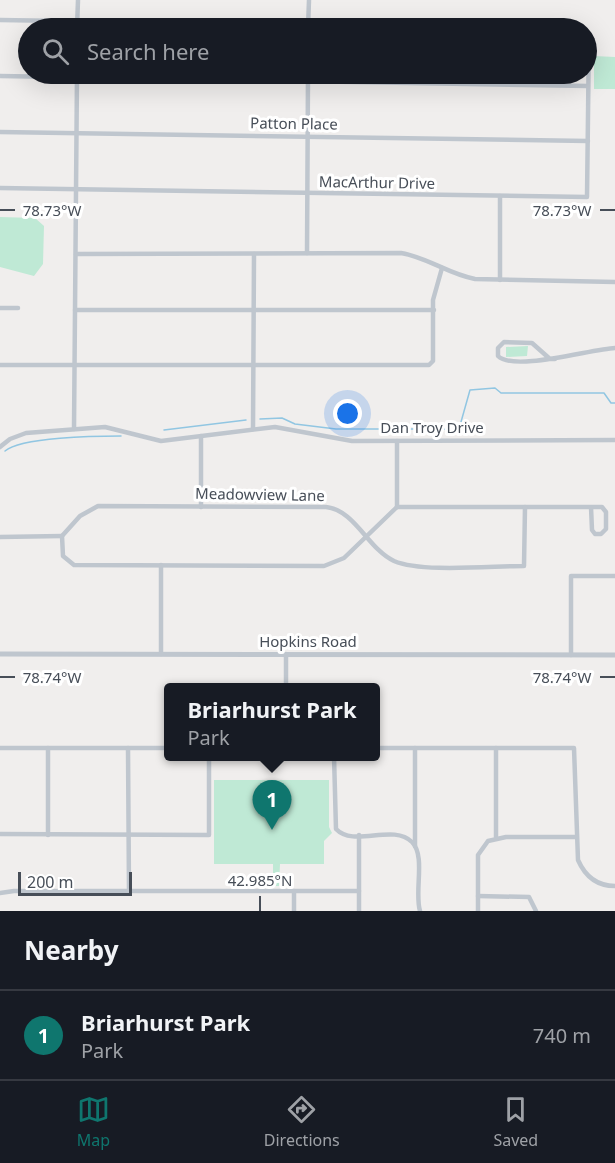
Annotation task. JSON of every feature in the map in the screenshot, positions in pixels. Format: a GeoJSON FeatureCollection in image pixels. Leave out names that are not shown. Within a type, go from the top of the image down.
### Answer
{"type":"FeatureCollection","features":[{"type":"Feature","properties":{"kind":"street"},"geometry":{"type":"LineString","coordinates":[[78,0],[78,18]]}},
{"type":"Feature","properties":{"kind":"street"},"geometry":{"type":"LineString","coordinates":[[309,0],[309,18]]}},
{"type":"Feature","properties":{"kind":"street"},"geometry":{"type":"LineString","coordinates":[[0,20],[18,20]]}},
{"type":"Feature","properties":{"kind":"street"},"geometry":{"type":"LineString","coordinates":[[0,76],[18,76]]}},
{"type":"Feature","properties":{"kind":"street"},"geometry":{"type":"LineString","coordinates":[[74,429],[77,84]]}},
{"type":"Feature","properties":{"kind":"street"},"geometry":{"type":"LineString","coordinates":[[307,253],[308,84]]}},
{"type":"Feature","properties":{"kind":"street"},"geometry":{"type":"LineString","coordinates":[[448,84],[588,86]]}},
{"type":"Feature","properties":{"kind":"street","name":"MacArthur Drive"},"geometry":{"type":"LineString","coordinates":[[0,189],[587,197],[588,86]]}},
{"type":"Feature","properties":{"kind":"street","name":"Patton Place"},"geometry":{"type":"LineString","coordinates":[[0,132],[588,141]]}},
{"type":"Feature","properties":{"kind":"street"},"geometry":{"type":"LineString","coordinates":[[500,280],[501,196]]}},
{"type":"Feature","properties":{"kind":"street"},"geometry":{"type":"LineString","coordinates":[[76,254],[401,253],[419,257],[465,277],[500,280],[615,282]]}},
{"type":"Feature","properties":{"kind":"street"},"geometry":{"type":"LineString","coordinates":[[253,429],[254,254]]}},
{"type":"Feature","properties":{"kind":"street"},"geometry":{"type":"LineString","coordinates":[[0,365],[429,365],[434,361],[436,281],[442,268]]}},
{"type":"Feature","properties":{"kind":"street"},"geometry":{"type":"LineString","coordinates":[[0,308],[18,308]]}},
{"type":"Feature","properties":{"kind":"street"},"geometry":{"type":"LineString","coordinates":[[75,310],[434,310]]}},
{"type":"Feature","properties":{"kind":"street"},"geometry":{"type":"LineString","coordinates":[[555,359],[550,359],[527,342],[504,342],[498,348],[498,356],[505,361],[538,361],[555,359],[596,349],[615,348]]}},
{"type":"Feature","properties":{"kind":"street","name":"Dan Troy Drive"},"geometry":{"type":"LineString","coordinates":[[0,447],[21,434],[114,428],[155,441],[253,429],[287,428],[342,440],[615,440]]}},
{"type":"Feature","properties":{"kind":"street"},"geometry":{"type":"LineString","coordinates":[[201,436],[201,507]]}},
{"type":"Feature","properties":{"kind":"street"},"geometry":{"type":"LineString","coordinates":[[397,441],[397,507]]}},
{"type":"Feature","properties":{"kind":"street","name":"Meadowview Lane"},"geometry":{"type":"LineString","coordinates":[[63,536],[80,516],[98,506],[330,507],[338,511],[386,556],[409,565],[524,566],[525,507]]}},
{"type":"Feature","properties":{"kind":"street"},"geometry":{"type":"LineString","coordinates":[[0,537],[63,536],[63,556],[74,565],[324,566],[340,560],[397,507],[525,507],[591,507],[602,507],[606,512],[606,529],[602,534],[595,534],[592,530],[591,507]]}},
{"type":"Feature","properties":{"kind":"street"},"geometry":{"type":"LineString","coordinates":[[161,565],[161,654]]}},
{"type":"Feature","properties":{"kind":"street"},"geometry":{"type":"LineString","coordinates":[[571,655],[571,576],[615,576]]}},
{"type":"Feature","properties":{"kind":"street","name":"Hopkins Road"},"geometry":{"type":"LineString","coordinates":[[0,654],[615,655]]}},
{"type":"Feature","properties":{"kind":"street"},"geometry":{"type":"LineString","coordinates":[[286,654],[286,683]]}},
{"type":"Feature","properties":{"kind":"street"},"geometry":{"type":"LineString","coordinates":[[0,748],[164,748]]}},
{"type":"Feature","properties":{"kind":"street"},"geometry":{"type":"LineString","coordinates":[[48,748],[48,835]]}},
{"type":"Feature","properties":{"kind":"street"},"geometry":{"type":"LineString","coordinates":[[128,748],[129,891]]}},
{"type":"Feature","properties":{"kind":"street"},"geometry":{"type":"LineString","coordinates":[[380,748],[574,748],[578,860],[584,871],[598,883],[615,886]]}},
{"type":"Feature","properties":{"kind":"street"},"geometry":{"type":"LineString","coordinates":[[415,748],[415,846]]}},
{"type":"Feature","properties":{"kind":"street"},"geometry":{"type":"LineString","coordinates":[[496,748],[496,837]]}},
{"type":"Feature","properties":{"kind":"street"},"geometry":{"type":"LineString","coordinates":[[0,834],[209,835],[209,761]]}},
{"type":"Feature","properties":{"kind":"street"},"geometry":{"type":"LineString","coordinates":[[334,761],[335,827],[341,834],[400,836],[409,839],[418,854],[420,911]]}},
{"type":"Feature","properties":{"kind":"street"},"geometry":{"type":"LineString","coordinates":[[359,835],[359,911]]}},
{"type":"Feature","properties":{"kind":"street"},"geometry":{"type":"LineString","coordinates":[[478,911],[479,851],[484,844],[496,837],[576,837]]}},
{"type":"Feature","properties":{"kind":"street"},"geometry":{"type":"LineString","coordinates":[[294,891],[294,911]]}},
{"type":"Feature","properties":{"kind":"street"},"geometry":{"type":"LineString","coordinates":[[0,893],[359,891]]}},
{"type":"Feature","properties":{"kind":"street"},"geometry":{"type":"LineString","coordinates":[[478,896],[529,897],[536,911]]}},
{"type":"Feature","properties":{"kind":"green space"},"geometry":{"type":"Polygon","coordinates":[[[597,56],[615,57],[615,89],[594,89],[594,84],[597,84],[597,56]]]}},
{"type":"Feature","properties":{"kind":"green space"},"geometry":{"type":"Polygon","coordinates":[[[0,217],[35,218],[44,226],[43,264],[34,276],[0,267],[0,217]]]}},
{"type":"Feature","properties":{"kind":"green space"},"geometry":{"type":"Polygon","coordinates":[[[528,346],[527,356],[506,357],[506,347],[528,346]]]}},
{"type":"Feature","properties":{"kind":"green space"},"geometry":{"type":"Polygon","coordinates":[[[214,780],[329,780],[329,827],[332,833],[324,841],[324,864],[280,864],[279,886],[273,886],[273,864],[214,864],[214,780]]]}},
{"type":"Feature","properties":{"kind":"waterway"},"geometry":{"type":"LineString","coordinates":[[260,419],[282,418],[295,424],[336,429],[459,429],[470,390],[495,388],[501,393],[604,393],[611,403],[615,403]]}},
{"type":"Feature","properties":{"kind":"waterway"},"geometry":{"type":"LineString","coordinates":[[164,430],[246,420]]}},
{"type":"Feature","properties":{"kind":"waterway"},"geometry":{"type":"LineString","coordinates":[[5,451],[14,446],[42,440],[121,436]]}},
{"type":"Feature","properties":{"kind":"place","name":"Briarhurst Park"},"geometry":{"type":"Point","coordinates":[272,830]}}]}
